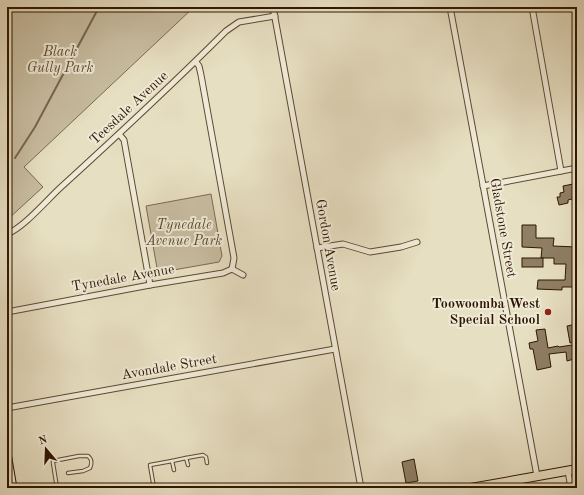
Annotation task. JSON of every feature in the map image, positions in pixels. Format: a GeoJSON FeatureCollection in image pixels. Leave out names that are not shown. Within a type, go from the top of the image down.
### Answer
{"type":"FeatureCollection","features":[{"type":"Feature","properties":{"kind":"main road"},"geometry":{"type":"LineString","coordinates":[[7,453],[13,488]]}},
{"type":"Feature","properties":{"kind":"main road"},"geometry":{"type":"LineString","coordinates":[[471,488],[577,469]]}},
{"type":"Feature","properties":{"kind":"street","name":"Gordon Avenue"},"geometry":{"type":"LineString","coordinates":[[273,7],[361,488]]}},
{"type":"Feature","properties":{"kind":"street","name":"Gladstone Street"},"geometry":{"type":"LineString","coordinates":[[450,7],[536,476]]}},
{"type":"Feature","properties":{"kind":"street"},"geometry":{"type":"LineString","coordinates":[[532,7],[561,171]]}},
{"type":"Feature","properties":{"kind":"street","name":"Teesdale Avenue"},"geometry":{"type":"LineString","coordinates":[[7,234],[22,225],[226,32],[239,22],[275,16]]}},
{"type":"Feature","properties":{"kind":"street"},"geometry":{"type":"LineString","coordinates":[[196,62],[199,66],[201,75],[234,258],[232,270],[243,275]]}},
{"type":"Feature","properties":{"kind":"street"},"geometry":{"type":"LineString","coordinates":[[119,134],[124,140],[150,285]]}},
{"type":"Feature","properties":{"kind":"street"},"geometry":{"type":"LineString","coordinates":[[483,186],[577,168]]}},
{"type":"Feature","properties":{"kind":"street"},"geometry":{"type":"LineString","coordinates":[[317,248],[343,244],[370,252],[401,247],[417,242]]}},
{"type":"Feature","properties":{"kind":"street","name":"Tynedale Avenue"},"geometry":{"type":"LineString","coordinates":[[7,312],[223,273],[232,270]]}},
{"type":"Feature","properties":{"kind":"street","name":"Avondale Street"},"geometry":{"type":"LineString","coordinates":[[7,408],[335,349]]}},
{"type":"Feature","properties":{"kind":"street"},"geometry":{"type":"LineString","coordinates":[[568,471],[571,488]]}},
{"type":"Feature","properties":{"kind":"lane"},"geometry":{"type":"LineString","coordinates":[[154,488],[150,465],[203,455],[206,457],[208,463]]}},
{"type":"Feature","properties":{"kind":"lane"},"geometry":{"type":"LineString","coordinates":[[57,488],[52,463],[53,461],[79,456],[88,456],[90,458],[90,468],[68,474]]}},
{"type":"Feature","properties":{"kind":"lane"},"geometry":{"type":"LineString","coordinates":[[186,458],[188,465]]}},
{"type":"Feature","properties":{"kind":"lane"},"geometry":{"type":"LineString","coordinates":[[172,461],[174,470]]}},
{"type":"Feature","properties":{"kind":"green space","name":"Black Gully Park"},"geometry":{"type":"Polygon","coordinates":[[[7,7],[194,7],[24,167],[43,187],[7,220],[7,7]]]}},
{"type":"Feature","properties":{"kind":"green space","name":"Tynedale Avenue Park"},"geometry":{"type":"Polygon","coordinates":[[[211,194],[222,256],[219,262],[162,272],[157,268],[146,206],[211,194]]]}},
{"type":"Feature","properties":{"kind":"building"},"geometry":{"type":"Polygon","coordinates":[[[573,184],[576,198],[568,200],[568,203],[559,205],[557,197],[560,197],[560,193],[564,192],[563,186],[573,184]]]}},
{"type":"Feature","properties":{"kind":"building"},"geometry":{"type":"Polygon","coordinates":[[[522,225],[536,225],[536,238],[554,238],[553,246],[577,247],[576,282],[574,282],[574,287],[562,287],[562,290],[537,289],[538,280],[565,280],[566,264],[554,264],[554,258],[541,258],[542,248],[522,247],[522,225]]]}},
{"type":"Feature","properties":{"kind":"building"},"geometry":{"type":"Polygon","coordinates":[[[522,258],[543,258],[543,267],[522,267],[522,258]]]}},
{"type":"Feature","properties":{"kind":"building"},"geometry":{"type":"Polygon","coordinates":[[[577,324],[577,342],[570,343],[567,326],[577,324]]]}},
{"type":"Feature","properties":{"kind":"building"},"geometry":{"type":"Polygon","coordinates":[[[545,329],[548,348],[572,345],[574,359],[567,361],[566,352],[549,354],[551,367],[537,370],[533,349],[530,349],[529,343],[538,341],[536,330],[545,329]]]}},
{"type":"Feature","properties":{"kind":"building"},"geometry":{"type":"Polygon","coordinates":[[[414,459],[418,481],[406,483],[402,462],[414,459]]]}},
{"type":"Feature","properties":{"kind":"waterway"},"geometry":{"type":"LineString","coordinates":[[15,158],[35,127],[99,7]]}},
{"type":"Feature","properties":{"kind":"place","name":"Toowoomba West Special School"},"geometry":{"type":"Point","coordinates":[548,312]}}]}
